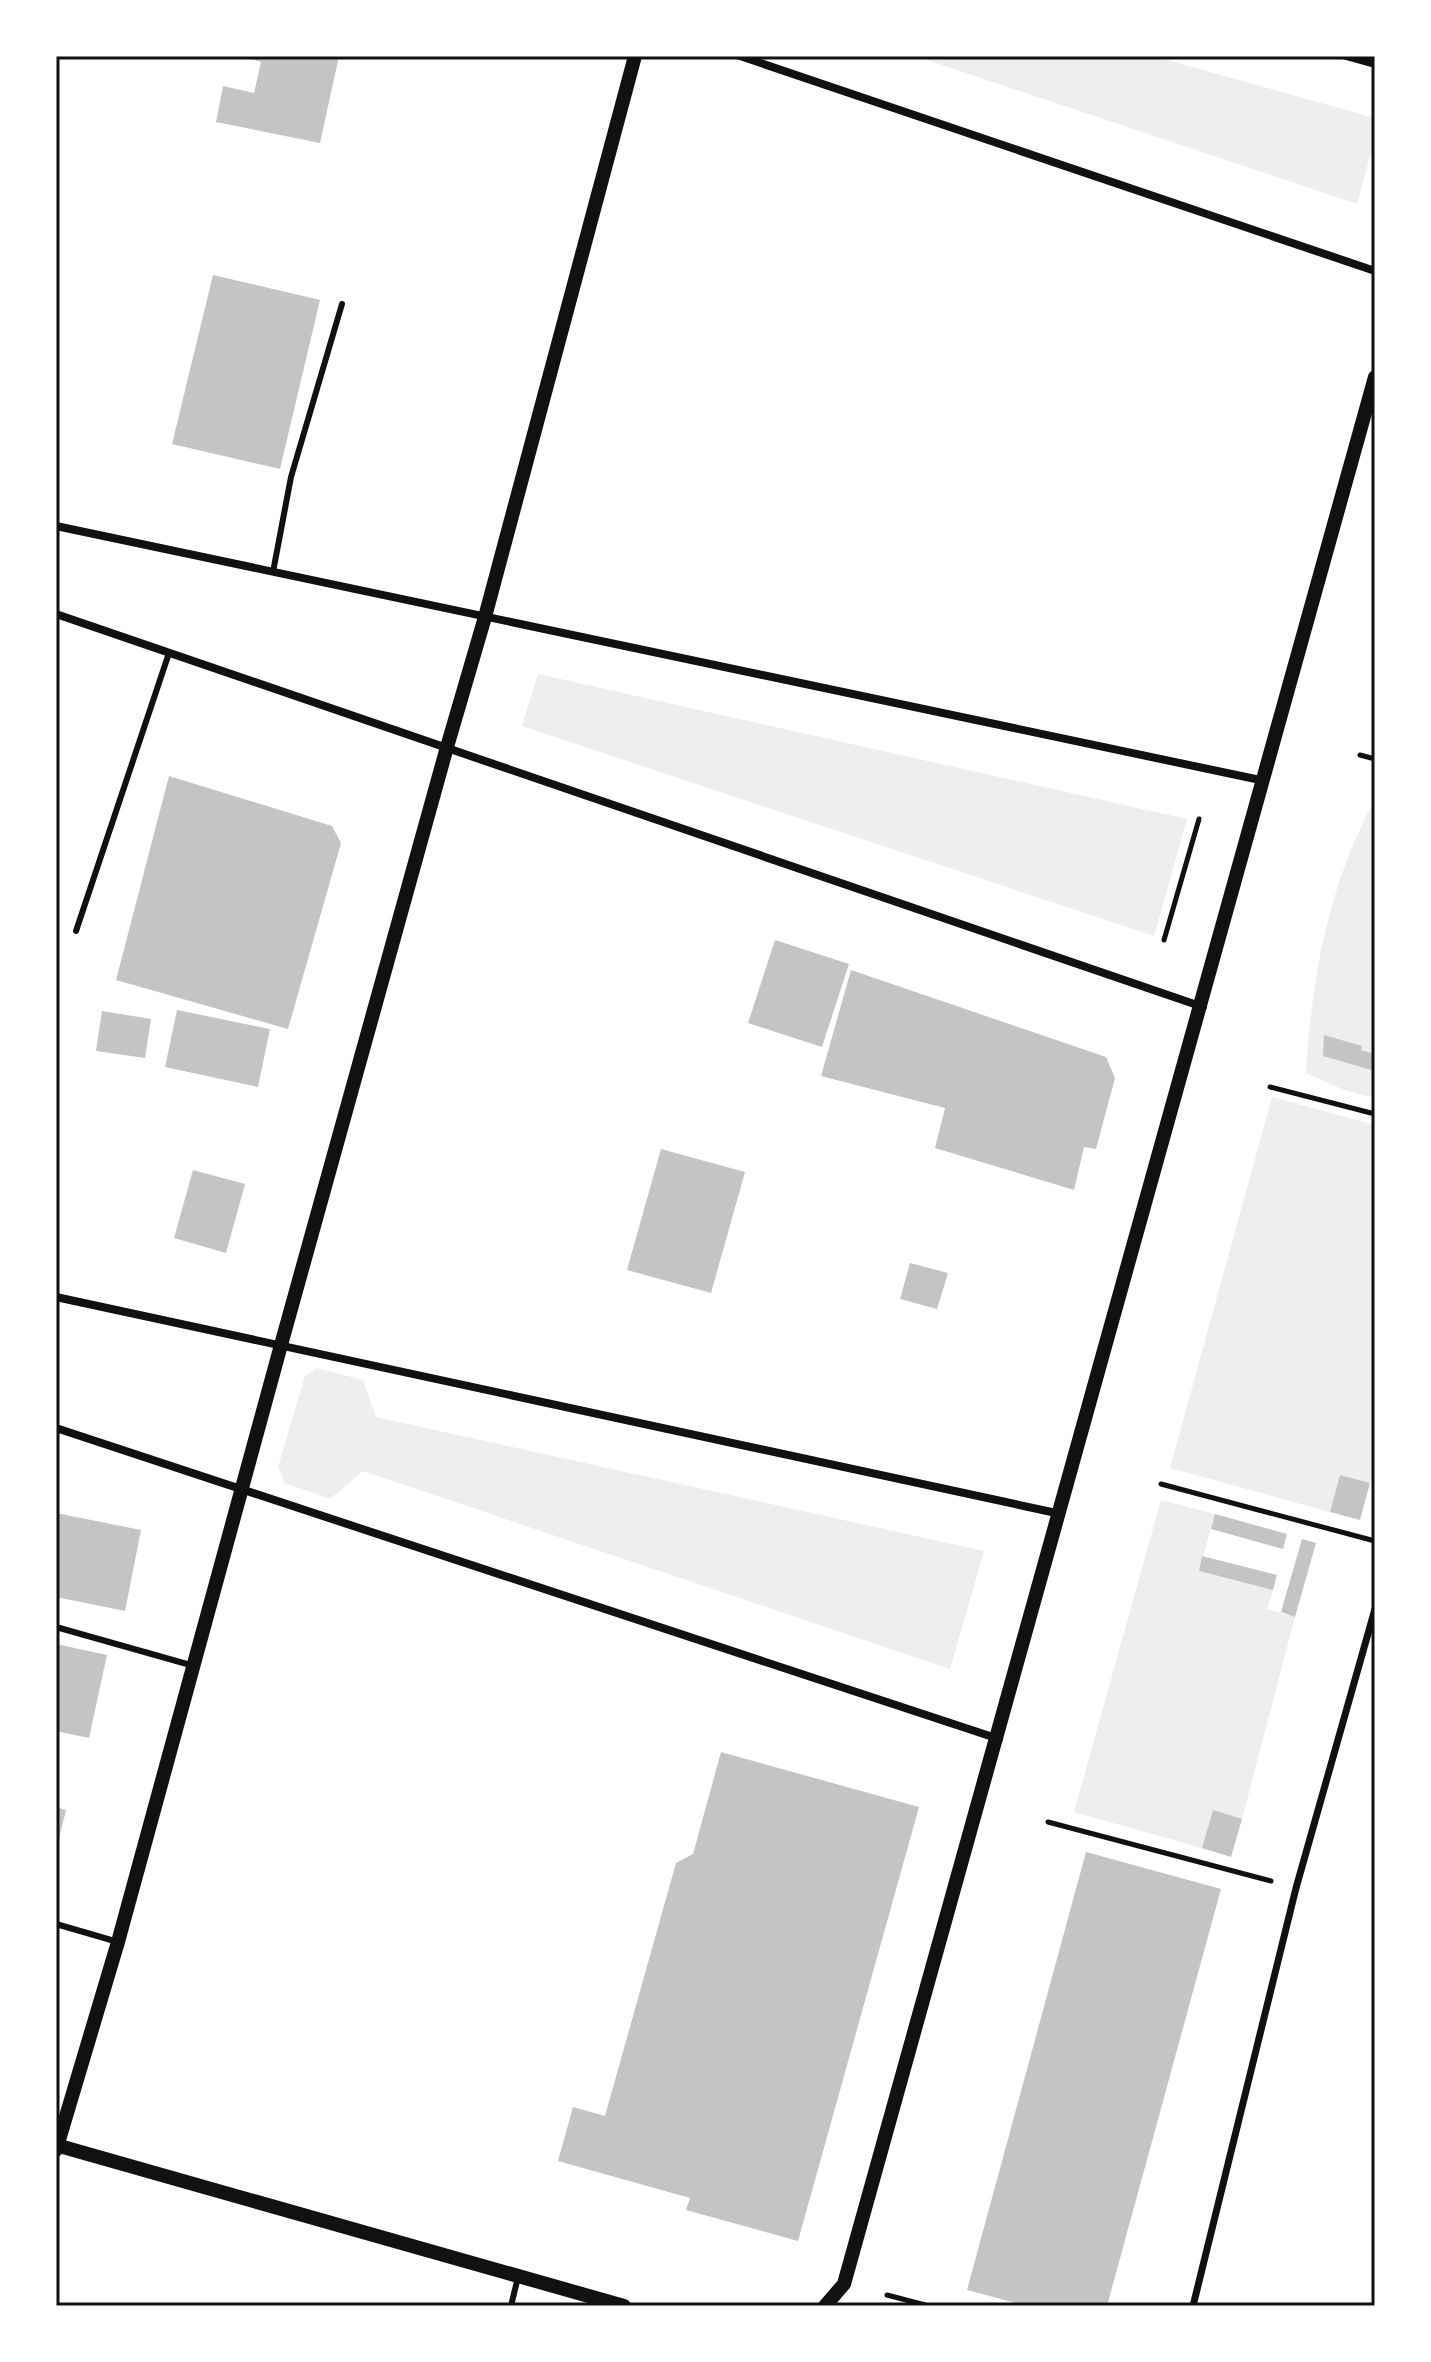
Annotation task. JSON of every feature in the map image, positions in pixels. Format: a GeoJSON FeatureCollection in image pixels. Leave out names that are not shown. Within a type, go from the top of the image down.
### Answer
{"type":"FeatureCollection","features":[{"type":"Feature","properties":{"kind":"street"},"geometry":{"type":"LineString","coordinates":[[624,2306],[57,2147],[118,1942],[485,617],[635,56]]}},
{"type":"Feature","properties":{"kind":"street"},"geometry":{"type":"LineString","coordinates":[[740,56],[1375,271]]}},
{"type":"Feature","properties":{"kind":"street"},"geometry":{"type":"LineString","coordinates":[[1346,56],[1375,64]]}},
{"type":"Feature","properties":{"kind":"street"},"geometry":{"type":"LineString","coordinates":[[825,2306],[844,2284],[1176,1111],[1375,377]]}},
{"type":"Feature","properties":{"kind":"street"},"geometry":{"type":"LineString","coordinates":[[56,526],[1265,781]]}},
{"type":"Feature","properties":{"kind":"street"},"geometry":{"type":"LineString","coordinates":[[56,614],[1203,1007]]}},
{"type":"Feature","properties":{"kind":"street"},"geometry":{"type":"LineString","coordinates":[[56,1297],[1061,1514]]}},
{"type":"Feature","properties":{"kind":"street"},"geometry":{"type":"LineString","coordinates":[[56,1428],[999,1739]]}},
{"type":"Feature","properties":{"kind":"street"},"geometry":{"type":"LineString","coordinates":[[1193,2306],[1296,1888],[1375,1609]]}},
{"type":"Feature","properties":{"kind":"lane"},"geometry":{"type":"LineString","coordinates":[[273,572],[291,477],[342,304]]}},
{"type":"Feature","properties":{"kind":"lane"},"geometry":{"type":"LineString","coordinates":[[76,931],[169,653]]}},
{"type":"Feature","properties":{"kind":"lane"},"geometry":{"type":"LineString","coordinates":[[56,1627],[194,1666]]}},
{"type":"Feature","properties":{"kind":"lane"},"geometry":{"type":"LineString","coordinates":[[56,1924],[118,1942]]}},
{"type":"Feature","properties":{"kind":"lane"},"geometry":{"type":"LineString","coordinates":[[511,2306],[518,2277]]}},
{"type":"Feature","properties":{"kind":"path"},"geometry":{"type":"LineString","coordinates":[[1360,755],[1375,759]]}},
{"type":"Feature","properties":{"kind":"path"},"geometry":{"type":"LineString","coordinates":[[1164,940],[1199,819]]}},
{"type":"Feature","properties":{"kind":"path"},"geometry":{"type":"LineString","coordinates":[[1270,1087],[1375,1114]]}},
{"type":"Feature","properties":{"kind":"path"},"geometry":{"type":"LineString","coordinates":[[1161,1484],[1375,1541]]}},
{"type":"Feature","properties":{"kind":"path"},"geometry":{"type":"LineString","coordinates":[[1048,1822],[1296,1888]]}},
{"type":"Feature","properties":{"kind":"path"},"geometry":{"type":"LineString","coordinates":[[887,2295],[910,2304],[929,2306]]}},
{"type":"Feature","properties":{"kind":"shaded area"},"geometry":{"type":"Polygon","coordinates":[[[915,56],[1153,56],[1375,118],[1375,137],[1357,204],[915,56]]]}},
{"type":"Feature","properties":{"kind":"shaded area"},"geometry":{"type":"Polygon","coordinates":[[[538,674],[1187,819],[1154,936],[522,726],[538,674]]]}},
{"type":"Feature","properties":{"kind":"shaded area"},"geometry":{"type":"Polygon","coordinates":[[[1375,799],[1375,1098],[1344,1090],[1306,1073],[1313,1002],[1325,932],[1345,865],[1375,799]]]}},
{"type":"Feature","properties":{"kind":"shaded area"},"geometry":{"type":"Polygon","coordinates":[[[1272,1097],[1375,1125],[1375,1464],[1370,1483],[1340,1475],[1330,1512],[1170,1468],[1272,1097]]]}},
{"type":"Feature","properties":{"kind":"shaded area"},"geometry":{"type":"Polygon","coordinates":[[[317,1368],[363,1380],[376,1417],[984,1551],[950,1669],[363,1471],[330,1499],[285,1483],[278,1467],[305,1376],[317,1368]]]}},
{"type":"Feature","properties":{"kind":"shaded area"},"geometry":{"type":"Polygon","coordinates":[[[1161,1500],[1215,1514],[1199,1571],[1273,1590],[1267,1609],[1295,1617],[1242,1819],[1213,1811],[1202,1848],[1074,1812],[1161,1500]]]}},
{"type":"Feature","properties":{"kind":"building"},"geometry":{"type":"Polygon","coordinates":[[[240,56],[339,56],[320,143],[216,122],[223,86],[254,93],[261,62],[240,56]]]}},
{"type":"Feature","properties":{"kind":"building"},"geometry":{"type":"Polygon","coordinates":[[[213,275],[320,300],[280,469],[172,444],[213,275]]]}},
{"type":"Feature","properties":{"kind":"building"},"geometry":{"type":"Polygon","coordinates":[[[169,776],[332,826],[341,843],[288,1029],[116,980],[169,776]]]}},
{"type":"Feature","properties":{"kind":"building"},"geometry":{"type":"Polygon","coordinates":[[[775,940],[849,964],[822,1047],[748,1023],[775,940]]]}},
{"type":"Feature","properties":{"kind":"building"},"geometry":{"type":"Polygon","coordinates":[[[851,970],[1106,1057],[1115,1078],[1096,1149],[1084,1147],[1074,1190],[935,1148],[945,1108],[821,1076],[851,970]]]}},
{"type":"Feature","properties":{"kind":"building"},"geometry":{"type":"Polygon","coordinates":[[[177,1010],[270,1029],[258,1087],[165,1067],[177,1010]]]}},
{"type":"Feature","properties":{"kind":"building"},"geometry":{"type":"Polygon","coordinates":[[[102,1011],[151,1019],[145,1058],[96,1051],[102,1011]]]}},
{"type":"Feature","properties":{"kind":"building"},"geometry":{"type":"Polygon","coordinates":[[[1324,1035],[1362,1046],[1361,1050],[1375,1054],[1375,1071],[1323,1056],[1324,1035]]]}},
{"type":"Feature","properties":{"kind":"building"},"geometry":{"type":"Polygon","coordinates":[[[661,1149],[745,1172],[711,1293],[627,1270],[661,1149]]]}},
{"type":"Feature","properties":{"kind":"building"},"geometry":{"type":"Polygon","coordinates":[[[193,1170],[245,1184],[226,1253],[174,1238],[193,1170]]]}},
{"type":"Feature","properties":{"kind":"building"},"geometry":{"type":"Polygon","coordinates":[[[910,1263],[948,1273],[937,1309],[900,1299],[910,1263]]]}},
{"type":"Feature","properties":{"kind":"building"},"geometry":{"type":"Polygon","coordinates":[[[1340,1475],[1370,1483],[1360,1520],[1330,1512],[1340,1475]]]}},
{"type":"Feature","properties":{"kind":"building"},"geometry":{"type":"Polygon","coordinates":[[[56,1513],[141,1530],[125,1611],[56,1597],[56,1513]]]}},
{"type":"Feature","properties":{"kind":"building"},"geometry":{"type":"Polygon","coordinates":[[[1215,1514],[1287,1534],[1283,1549],[1211,1529],[1215,1514]]]}},
{"type":"Feature","properties":{"kind":"building"},"geometry":{"type":"Polygon","coordinates":[[[1302,1539],[1316,1543],[1295,1617],[1281,1612],[1302,1539]]]}},
{"type":"Feature","properties":{"kind":"building"},"geometry":{"type":"Polygon","coordinates":[[[1202,1556],[1277,1575],[1273,1590],[1199,1571],[1202,1556]]]}},
{"type":"Feature","properties":{"kind":"building"},"geometry":{"type":"Polygon","coordinates":[[[56,1644],[107,1655],[89,1738],[56,1731],[56,1644]]]}},
{"type":"Feature","properties":{"kind":"building"},"geometry":{"type":"Polygon","coordinates":[[[721,1752],[919,1807],[798,2241],[686,2210],[690,2198],[558,2161],[573,2107],[605,2116],[676,1863],[693,1854],[721,1752]]]}},
{"type":"Feature","properties":{"kind":"building"},"geometry":{"type":"Polygon","coordinates":[[[56,1807],[66,1810],[57,1847],[56,1847],[56,1807]]]}},
{"type":"Feature","properties":{"kind":"building"},"geometry":{"type":"Polygon","coordinates":[[[1213,1810],[1242,1819],[1231,1857],[1202,1848],[1213,1810]]]}},
{"type":"Feature","properties":{"kind":"building"},"geometry":{"type":"Polygon","coordinates":[[[1086,1852],[1221,1889],[1107,2306],[1027,2306],[967,2290],[1086,1852]]]}}]}
